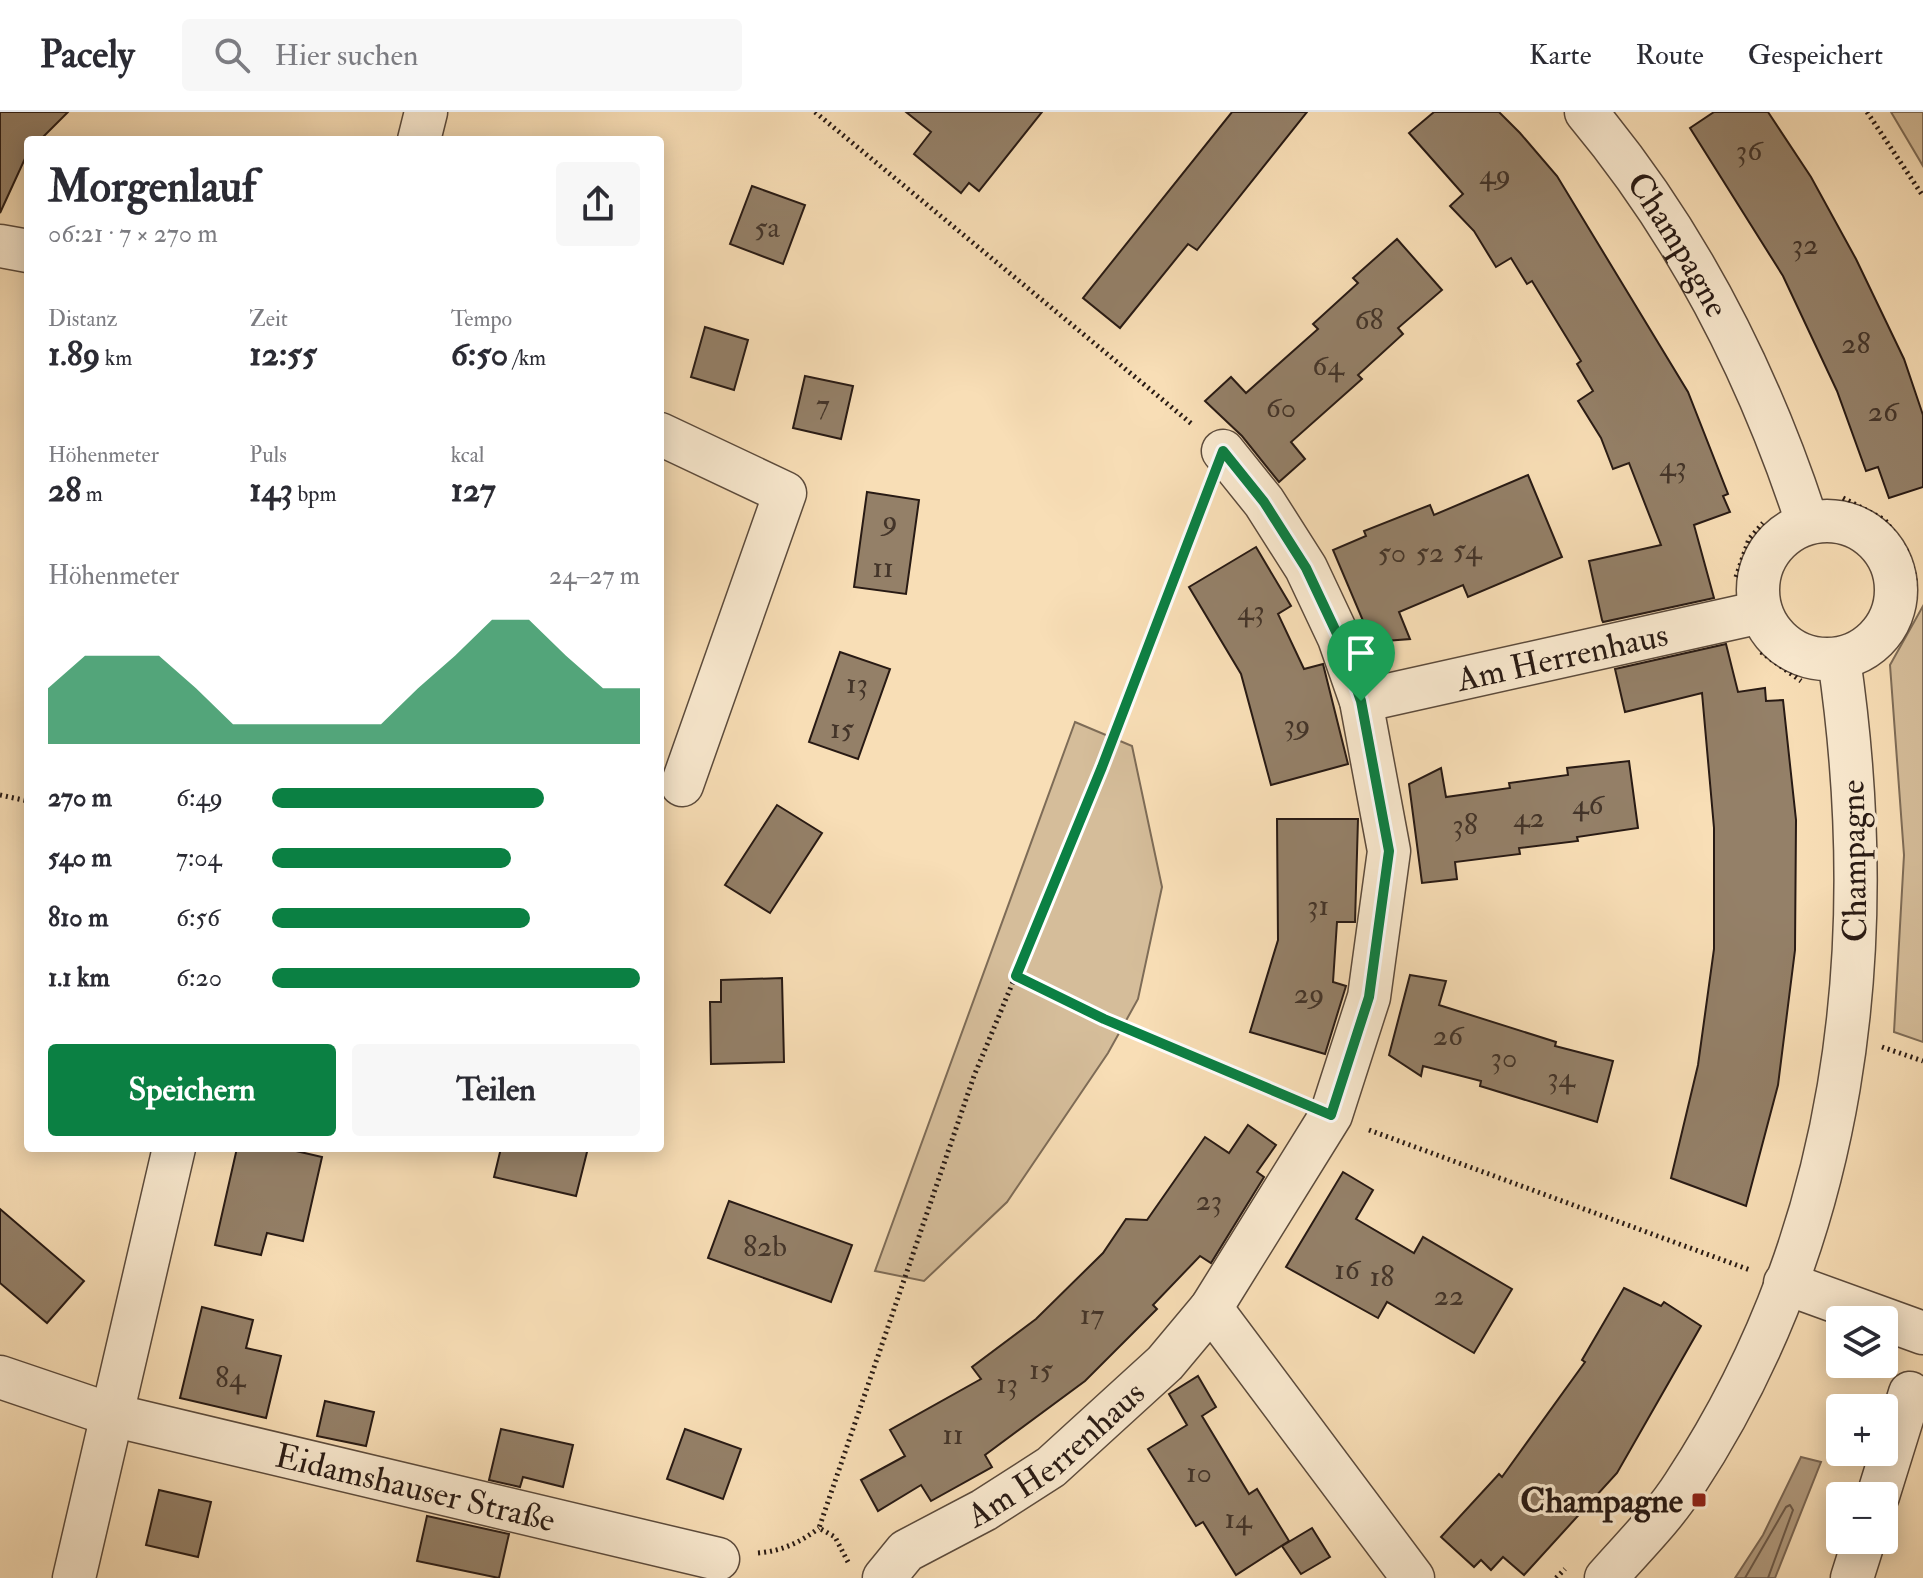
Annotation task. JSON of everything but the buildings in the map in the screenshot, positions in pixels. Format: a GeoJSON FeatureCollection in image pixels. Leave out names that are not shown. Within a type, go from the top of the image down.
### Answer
{"type":"FeatureCollection","features":[{"type":"Feature","properties":{"kind":"street"},"geometry":{"type":"LineString","coordinates":[[420,136],[426,112]]}},
{"type":"Feature","properties":{"kind":"street","name":"Champagne"},"geometry":{"type":"LineString","coordinates":[[1586,112],[1627,161],[1680,238],[1724,317],[1776,432],[1807,522]]}},
{"type":"Feature","properties":{"kind":"street"},"geometry":{"type":"LineString","coordinates":[[0,246],[24,250]]}},
{"type":"Feature","properties":{"kind":"street"},"geometry":{"type":"LineString","coordinates":[[664,436],[785,493],[682,785]]}},
{"type":"Feature","properties":{"kind":"street","name":"Am Herrenhaus"},"geometry":{"type":"LineString","coordinates":[[884,1577],[906,1551],[984,1510],[1051,1467],[1165,1363],[1211,1308],[1331,1115],[1369,997],[1389,851],[1361,701],[1339,638],[1306,568],[1264,502],[1223,451]]}},
{"type":"Feature","properties":{"kind":"street"},"geometry":{"type":"LineString","coordinates":[[1830,520],[1857,527],[1882,547],[1911,578],[1896,597],[1888,623],[1862,650],[1858,663],[1811,658],[1781,643],[1750,615],[1763,561],[1788,531],[1807,522],[1830,520]]}},
{"type":"Feature","properties":{"kind":"street","name":"Am Herrenhaus"},"geometry":{"type":"LineString","coordinates":[[1361,701],[1646,635],[1750,615]]}},
{"type":"Feature","properties":{"kind":"street","name":"Champagne"},"geometry":{"type":"LineString","coordinates":[[1591,1568],[1683,1487],[1758,1349],[1760,1273],[1808,1221],[1833,1119],[1848,1038],[1854,972],[1858,889],[1855,797],[1858,663]]}},
{"type":"Feature","properties":{"kind":"street"},"geometry":{"type":"LineString","coordinates":[[74,1578],[173,1152]]}},
{"type":"Feature","properties":{"kind":"street"},"geometry":{"type":"LineString","coordinates":[[1760,1273],[1923,1333]]}},
{"type":"Feature","properties":{"kind":"street"},"geometry":{"type":"LineString","coordinates":[[1211,1308],[1413,1578]]}},
{"type":"Feature","properties":{"kind":"street","name":"Eidamshauser Straße"},"geometry":{"type":"LineString","coordinates":[[0,1377],[112,1415],[718,1559]]}},
{"type":"Feature","properties":{"kind":"street"},"geometry":{"type":"LineString","coordinates":[[1882,1482],[1910,1393]]}},
{"type":"Feature","properties":{"kind":"street"},"geometry":{"type":"LineString","coordinates":[[1852,1578],[1860,1554]]}},
{"type":"Feature","properties":{"kind":"path"},"geometry":{"type":"LineString","coordinates":[[772,1553],[804,1540],[819,1528],[974,1076],[1102,767],[1223,451],[1053,306],[815,112]]}},
{"type":"Feature","properties":{"kind":"path"},"geometry":{"type":"LineString","coordinates":[[1867,112],[1923,196]]}},
{"type":"Feature","properties":{"kind":"path"},"geometry":{"type":"LineString","coordinates":[[1843,498],[1885,520],[1906,550],[1914,600],[1858,663]]}},
{"type":"Feature","properties":{"kind":"path"},"geometry":{"type":"LineString","coordinates":[[1750,615],[1735,586],[1741,556],[1763,523]]}},
{"type":"Feature","properties":{"kind":"path"},"geometry":{"type":"LineString","coordinates":[[1802,682],[1807,691]]}},
{"type":"Feature","properties":{"kind":"path"},"geometry":{"type":"LineString","coordinates":[[0,795],[24,800]]}},
{"type":"Feature","properties":{"kind":"path"},"geometry":{"type":"LineString","coordinates":[[1016,976],[1104,1019],[1331,1115],[1760,1273]]}},
{"type":"Feature","properties":{"kind":"path"},"geometry":{"type":"LineString","coordinates":[[819,1528],[835,1537],[848,1562],[884,1577]]}},
{"type":"Feature","properties":{"kind":"path"},"geometry":{"type":"LineString","coordinates":[[1556,1578],[1591,1568]]}},
{"type":"Feature","properties":{"kind":"shaded area"},"geometry":{"type":"Polygon","coordinates":[[[1891,112],[1923,112],[1923,166],[1891,112]]]}},
{"type":"Feature","properties":{"kind":"shaded area"},"geometry":{"type":"Polygon","coordinates":[[[1923,606],[1923,1042],[1894,1032],[1904,855],[1890,665],[1923,606]]]}},
{"type":"Feature","properties":{"kind":"shaded area"},"geometry":{"type":"Polygon","coordinates":[[[1075,722],[1132,746],[1162,887],[1138,999],[1108,1053],[1007,1202],[924,1281],[875,1271],[1075,722]]]}},
{"type":"Feature","properties":{"kind":"water"},"geometry":{"type":"Polygon","coordinates":[[[1801,1457],[1821,1462],[1775,1578],[1735,1578],[1763,1535],[1801,1457]]]}},
{"type":"Feature","properties":{"kind":"place","name":"Champagne"},"geometry":{"type":"Point","coordinates":[1699,1500]}},
{"type":"Feature","properties":{"kind":"route"},"geometry":{"type":"LineString","coordinates":[[1223,451],[1264,502],[1306,568],[1339,638],[1361,701],[1389,851],[1369,997],[1331,1115],[1104,1019],[1016,976],[1102,767],[1223,451]]}}]}
